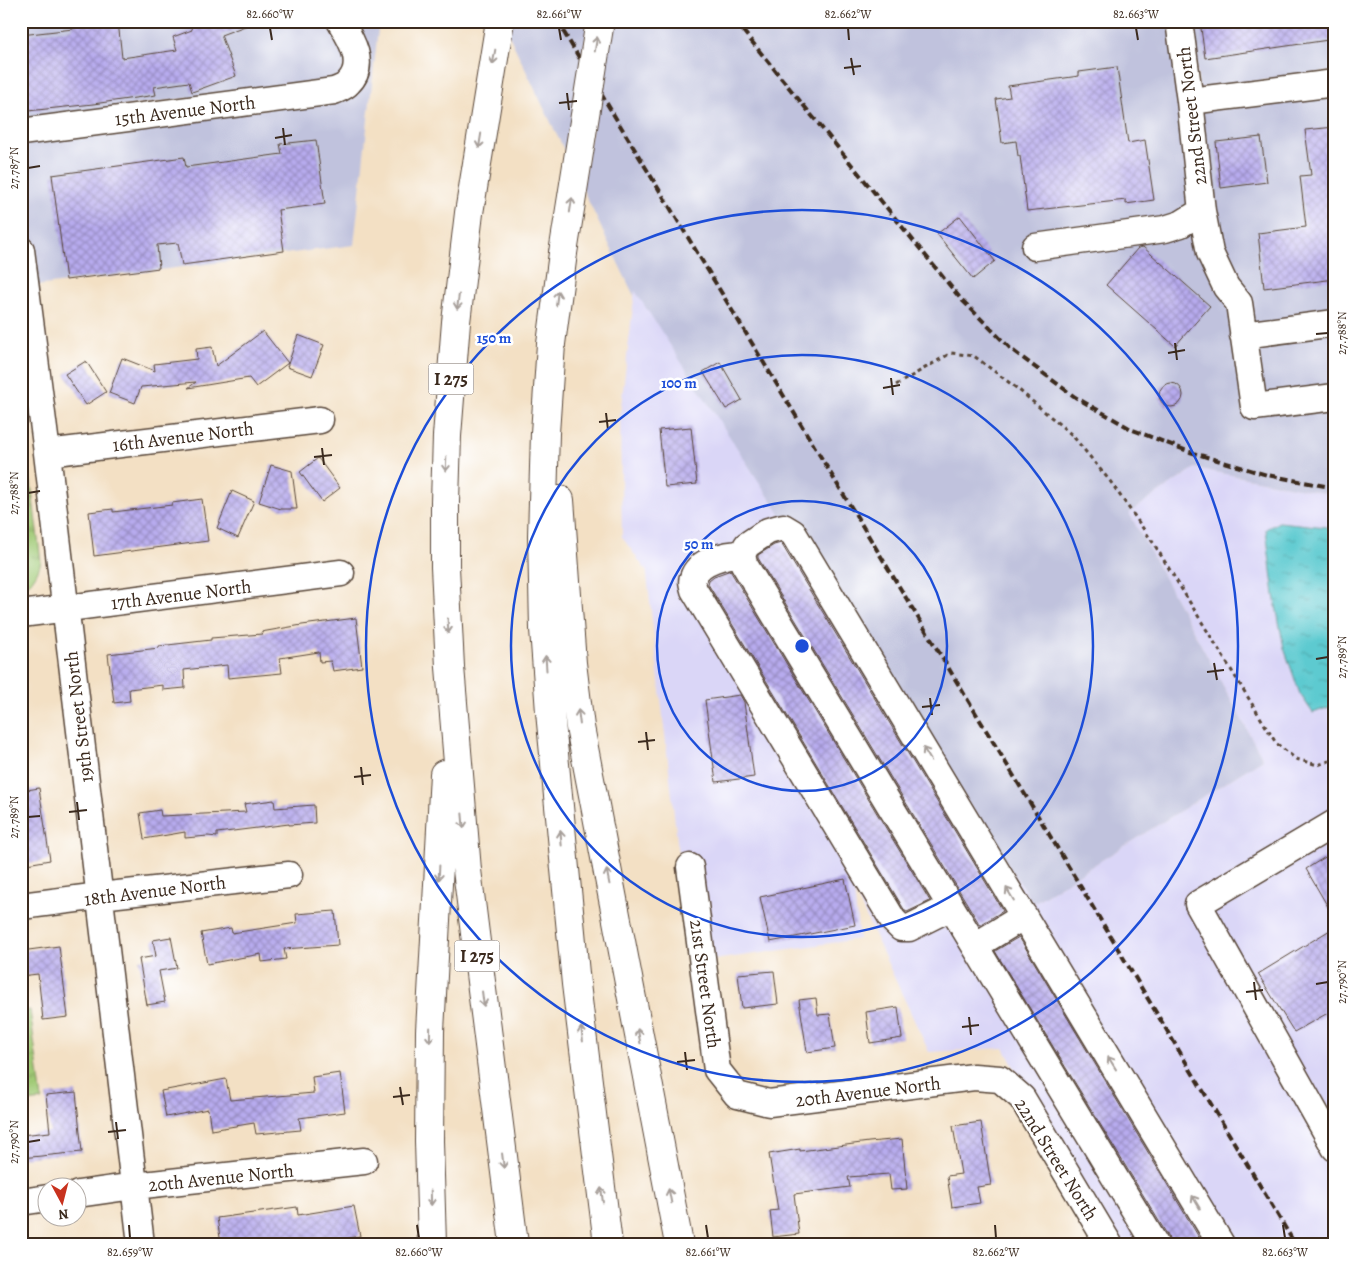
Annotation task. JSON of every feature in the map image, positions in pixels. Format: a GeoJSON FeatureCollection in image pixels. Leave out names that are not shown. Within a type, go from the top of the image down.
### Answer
{"type":"FeatureCollection","features":[{"type":"Feature","properties":{"kind":"highway","name":"I 275"},"geometry":{"type":"LineString","coordinates":[[500,21],[469,213],[457,312],[447,436],[445,502],[450,667],[466,870],[514,1244]]}},
{"type":"Feature","properties":{"kind":"highway"},"geometry":{"type":"LineString","coordinates":[[600,21],[563,253],[551,344],[545,433],[542,536],[544,629],[553,740],[576,984],[608,1244]]}},
{"type":"Feature","properties":{"kind":"highway"},"geometry":{"type":"LineString","coordinates":[[551,344],[561,534],[572,663],[580,727],[679,1244]]}},
{"type":"Feature","properties":{"kind":"highway"},"geometry":{"type":"LineString","coordinates":[[432,1244],[429,1140],[430,1031],[450,667]]}},
{"type":"Feature","properties":{"kind":"street","name":"15th Avenue North"},"geometry":{"type":"LineString","coordinates":[[21,132],[334,91],[348,84],[356,72],[357,58],[351,40],[340,21]]}},
{"type":"Feature","properties":{"kind":"street","name":"22nd Street North"},"geometry":{"type":"LineString","coordinates":[[1179,21],[1202,211],[1210,253],[1226,287],[1239,303],[1254,407],[1335,397]]}},
{"type":"Feature","properties":{"kind":"street"},"geometry":{"type":"LineString","coordinates":[[1190,101],[1335,83]]}},
{"type":"Feature","properties":{"kind":"street"},"geometry":{"type":"LineString","coordinates":[[1035,247],[1165,229],[1181,224],[1202,211]]}},
{"type":"Feature","properties":{"kind":"street","name":"19th Street North"},"geometry":{"type":"LineString","coordinates":[[21,250],[141,1244]]}},
{"type":"Feature","properties":{"kind":"street"},"geometry":{"type":"LineString","coordinates":[[1243,335],[1335,323]]}},
{"type":"Feature","properties":{"kind":"street","name":"16th Avenue North"},"geometry":{"type":"LineString","coordinates":[[47,453],[320,420]]}},
{"type":"Feature","properties":{"kind":"street"},"geometry":{"type":"LineString","coordinates":[[1155,1244],[744,564],[742,554],[747,546],[768,530],[783,527],[793,533],[1221,1244]]}},
{"type":"Feature","properties":{"kind":"street"},"geometry":{"type":"LineString","coordinates":[[742,554],[730,554],[709,561],[696,570],[692,579],[694,590],[893,920],[901,928],[909,928],[951,907]]}},
{"type":"Feature","properties":{"kind":"street","name":"17th Avenue North"},"geometry":{"type":"LineString","coordinates":[[21,614],[340,573]]}},
{"type":"Feature","properties":{"kind":"street"},"geometry":{"type":"LineString","coordinates":[[1335,822],[1198,904],[1335,1148]]}},
{"type":"Feature","properties":{"kind":"street","name":"21st Street North"},"geometry":{"type":"LineString","coordinates":[[690,867],[717,1070],[738,1095]]}},
{"type":"Feature","properties":{"kind":"street","name":"18th Avenue North"},"geometry":{"type":"LineString","coordinates":[[21,906],[289,875]]}},
{"type":"Feature","properties":{"kind":"street"},"geometry":{"type":"LineString","coordinates":[[975,946],[1024,916]]}},
{"type":"Feature","properties":{"kind":"street","name":"20th Avenue North"},"geometry":{"type":"LineString","coordinates":[[738,1095],[769,1103],[974,1077],[1000,1079]]}},
{"type":"Feature","properties":{"kind":"street","name":"22nd Street North"},"geometry":{"type":"LineString","coordinates":[[1000,1079],[1022,1098],[1109,1244]]}},
{"type":"Feature","properties":{"kind":"street","name":"20th Avenue North"},"geometry":{"type":"LineString","coordinates":[[88,1193],[364,1161]]}},
{"type":"Feature","properties":{"kind":"street"},"geometry":{"type":"LineString","coordinates":[[21,1202],[38,1199]]}},
{"type":"Feature","properties":{"kind":"path"},"geometry":{"type":"LineString","coordinates":[[896,385],[951,353],[974,356],[1019,390],[1072,436],[1110,481],[1154,544],[1276,743],[1296,759],[1318,765],[1335,759]]}},
{"type":"Feature","properties":{"kind":"shaded area"},"geometry":{"type":"Polygon","coordinates":[[[21,21],[328,21],[347,59],[341,75],[331,80],[21,120],[21,21]]]}},
{"type":"Feature","properties":{"kind":"shaded area"},"geometry":{"type":"Polygon","coordinates":[[[352,21],[379,21],[354,245],[36,286],[21,170],[21,143],[346,97],[349,99],[361,89],[359,86],[352,21]]]}},
{"type":"Feature","properties":{"kind":"shaded area"},"geometry":{"type":"Polygon","coordinates":[[[505,21],[589,21],[567,156],[504,25],[505,21]]]}},
{"type":"Feature","properties":{"kind":"shaded area"},"geometry":{"type":"Polygon","coordinates":[[[610,21],[1169,21],[1202,111],[1335,94],[1335,495],[1195,468],[1129,513],[1263,759],[1033,903],[635,291],[634,296],[582,188],[610,21]]]}},
{"type":"Feature","properties":{"kind":"shaded area"},"geometry":{"type":"Polygon","coordinates":[[[1189,21],[1335,21],[1335,71],[1199,89],[1189,21]]]}},
{"type":"Feature","properties":{"kind":"shaded area"},"geometry":{"type":"Polygon","coordinates":[[[635,290],[1033,903],[1263,759],[1129,513],[1195,468],[1335,495],[1335,528],[1279,522],[1266,530],[1274,595],[1284,648],[1300,694],[1313,713],[1335,705],[1335,1244],[1121,1244],[1024,1086],[1004,1048],[929,1052],[854,891],[859,939],[713,960],[680,867],[646,566],[645,569],[622,537],[620,415],[635,290]]]}},
{"type":"Feature","properties":{"kind":"green space"},"geometry":{"type":"Polygon","coordinates":[[[21,405],[41,562],[34,578],[21,589],[21,405]]]}},
{"type":"Feature","properties":{"kind":"green space"},"geometry":{"type":"Polygon","coordinates":[[[30,1010],[42,1100],[21,1103],[21,1011],[30,1010]]]}},
{"type":"Feature","properties":{"kind":"water"},"geometry":{"type":"Polygon","coordinates":[[[1279,522],[1335,528],[1335,705],[1313,713],[1300,694],[1284,648],[1274,595],[1266,529],[1279,522]]]}},
{"type":"Feature","properties":{"kind":"building"},"geometry":{"type":"Polygon","coordinates":[[[72,21],[118,21],[122,58],[177,50],[173,37],[192,30],[188,21],[252,21],[253,23],[221,35],[236,76],[192,92],[189,82],[154,87],[156,95],[28,111],[23,69],[21,69],[21,35],[73,29],[72,21]]]}},
{"type":"Feature","properties":{"kind":"building"},"geometry":{"type":"Polygon","coordinates":[[[1200,21],[1335,21],[1335,39],[1205,58],[1200,21]]]}},
{"type":"Feature","properties":{"kind":"building"},"geometry":{"type":"Polygon","coordinates":[[[1117,67],[1128,143],[1145,140],[1154,200],[1126,204],[1126,200],[1027,211],[1020,156],[1018,156],[1016,141],[1002,143],[996,99],[1010,97],[1008,86],[1079,76],[1079,72],[1117,67]]]}},
{"type":"Feature","properties":{"kind":"building"},"geometry":{"type":"Polygon","coordinates":[[[1335,127],[1335,279],[1264,288],[1258,233],[1306,227],[1300,176],[1311,175],[1305,130],[1335,127]]]}},
{"type":"Feature","properties":{"kind":"building"},"geometry":{"type":"Polygon","coordinates":[[[1261,137],[1267,182],[1221,188],[1216,142],[1261,137]]]}},
{"type":"Feature","properties":{"kind":"building"},"geometry":{"type":"Polygon","coordinates":[[[316,140],[325,204],[278,210],[284,251],[182,265],[178,243],[157,245],[159,268],[66,280],[52,175],[184,157],[186,167],[282,154],[280,144],[316,140]]]}},
{"type":"Feature","properties":{"kind":"building"},"geometry":{"type":"Polygon","coordinates":[[[960,216],[995,261],[973,279],[937,234],[960,216]]]}},
{"type":"Feature","properties":{"kind":"building"},"geometry":{"type":"Polygon","coordinates":[[[1143,247],[1210,306],[1175,346],[1106,285],[1138,248],[1143,247]]]}},
{"type":"Feature","properties":{"kind":"building"},"geometry":{"type":"Polygon","coordinates":[[[263,331],[288,363],[256,387],[249,378],[188,388],[196,382],[141,387],[135,403],[109,393],[122,358],[155,371],[154,364],[197,359],[196,349],[212,347],[216,366],[263,331]]]}},
{"type":"Feature","properties":{"kind":"building"},"geometry":{"type":"Polygon","coordinates":[[[298,335],[324,345],[312,376],[287,367],[298,335]]]}},
{"type":"Feature","properties":{"kind":"building"},"geometry":{"type":"Polygon","coordinates":[[[86,361],[106,392],[86,405],[65,374],[86,361]]]}},
{"type":"Feature","properties":{"kind":"building"},"geometry":{"type":"Polygon","coordinates":[[[720,362],[742,400],[726,409],[703,372],[720,362]]]}},
{"type":"Feature","properties":{"kind":"building"},"geometry":{"type":"Polygon","coordinates":[[[1171,383],[1179,387],[1183,395],[1179,403],[1171,407],[1163,403],[1159,395],[1163,387],[1171,383]]]}},
{"type":"Feature","properties":{"kind":"building"},"geometry":{"type":"Polygon","coordinates":[[[691,427],[697,484],[665,487],[659,430],[691,427]]]}},
{"type":"Feature","properties":{"kind":"building"},"geometry":{"type":"Polygon","coordinates":[[[318,458],[340,488],[322,502],[300,472],[318,458]]]}},
{"type":"Feature","properties":{"kind":"building"},"geometry":{"type":"Polygon","coordinates":[[[271,465],[292,471],[297,509],[281,509],[259,502],[271,465]]]}},
{"type":"Feature","properties":{"kind":"building"},"geometry":{"type":"Polygon","coordinates":[[[232,491],[254,501],[238,538],[217,528],[232,491]]]}},
{"type":"Feature","properties":{"kind":"building"},"geometry":{"type":"Polygon","coordinates":[[[202,499],[208,541],[94,556],[89,512],[113,509],[113,512],[172,505],[172,503],[202,499]]]}},
{"type":"Feature","properties":{"kind":"building"},"geometry":{"type":"Polygon","coordinates":[[[781,543],[1003,911],[980,925],[758,558],[758,555],[781,543]]]}},
{"type":"Feature","properties":{"kind":"building"},"geometry":{"type":"Polygon","coordinates":[[[731,570],[930,901],[907,912],[905,911],[708,584],[709,580],[714,576],[731,570]]]}},
{"type":"Feature","properties":{"kind":"building"},"geometry":{"type":"Polygon","coordinates":[[[356,618],[362,667],[333,671],[331,661],[320,662],[319,652],[280,658],[282,673],[228,678],[227,665],[184,670],[185,688],[163,690],[163,685],[129,689],[130,701],[114,703],[108,654],[211,640],[211,638],[262,634],[261,632],[356,618]]]}},
{"type":"Feature","properties":{"kind":"building"},"geometry":{"type":"Polygon","coordinates":[[[740,695],[744,702],[754,777],[716,782],[705,700],[740,695]]]}},
{"type":"Feature","properties":{"kind":"building"},"geometry":{"type":"Polygon","coordinates":[[[39,788],[50,860],[21,865],[21,791],[39,788]]]}},
{"type":"Feature","properties":{"kind":"building"},"geometry":{"type":"Polygon","coordinates":[[[274,800],[275,808],[314,805],[315,823],[289,824],[217,833],[217,837],[185,838],[185,832],[144,839],[140,813],[160,810],[161,816],[246,812],[244,804],[274,800]]]}},
{"type":"Feature","properties":{"kind":"building"},"geometry":{"type":"Polygon","coordinates":[[[1335,851],[1335,919],[1306,869],[1335,851]]]}},
{"type":"Feature","properties":{"kind":"building"},"geometry":{"type":"Polygon","coordinates":[[[845,879],[855,925],[770,942],[760,897],[845,879]]]}},
{"type":"Feature","properties":{"kind":"building"},"geometry":{"type":"Polygon","coordinates":[[[335,911],[338,945],[284,949],[286,959],[262,962],[261,954],[207,964],[201,933],[231,928],[232,933],[297,923],[296,914],[335,911]]]}},
{"type":"Feature","properties":{"kind":"building"},"geometry":{"type":"Polygon","coordinates":[[[1335,927],[1335,1009],[1294,1032],[1258,974],[1335,927]]]}},
{"type":"Feature","properties":{"kind":"building"},"geometry":{"type":"Polygon","coordinates":[[[171,937],[177,968],[159,971],[165,1002],[147,1005],[139,959],[156,956],[153,940],[171,937]]]}},
{"type":"Feature","properties":{"kind":"building"},"geometry":{"type":"Polygon","coordinates":[[[1019,937],[1203,1244],[1170,1244],[1168,1236],[995,951],[1019,937]]]}},
{"type":"Feature","properties":{"kind":"building"},"geometry":{"type":"Polygon","coordinates":[[[59,946],[68,1017],[43,1020],[38,974],[21,976],[21,951],[59,946]]]}},
{"type":"Feature","properties":{"kind":"building"},"geometry":{"type":"Polygon","coordinates":[[[774,971],[778,1004],[742,1008],[738,974],[774,971]]]}},
{"type":"Feature","properties":{"kind":"building"},"geometry":{"type":"Polygon","coordinates":[[[816,998],[818,1015],[830,1014],[835,1048],[807,1052],[799,1000],[816,998]]]}},
{"type":"Feature","properties":{"kind":"building"},"geometry":{"type":"Polygon","coordinates":[[[898,1007],[902,1038],[870,1043],[866,1012],[898,1007]]]}},
{"type":"Feature","properties":{"kind":"building"},"geometry":{"type":"Polygon","coordinates":[[[340,1073],[345,1112],[299,1118],[301,1130],[256,1134],[254,1123],[211,1130],[208,1109],[166,1117],[161,1091],[226,1079],[230,1100],[314,1093],[312,1077],[340,1073]]]}},
{"type":"Feature","properties":{"kind":"building"},"geometry":{"type":"Polygon","coordinates":[[[76,1092],[82,1152],[21,1158],[21,1135],[50,1132],[46,1095],[76,1092]]]}},
{"type":"Feature","properties":{"kind":"building"},"geometry":{"type":"Polygon","coordinates":[[[981,1122],[991,1185],[977,1187],[980,1203],[952,1207],[947,1176],[961,1174],[953,1126],[981,1122]]]}},
{"type":"Feature","properties":{"kind":"building"},"geometry":{"type":"Polygon","coordinates":[[[902,1139],[907,1189],[891,1190],[889,1174],[848,1177],[850,1187],[794,1194],[799,1234],[773,1237],[770,1211],[778,1210],[769,1154],[902,1139]]]}},
{"type":"Feature","properties":{"kind":"building"},"geometry":{"type":"Polygon","coordinates":[[[354,1206],[360,1236],[316,1244],[221,1244],[217,1218],[297,1207],[298,1215],[354,1206]]]}},
{"type":"Feature","properties":{"kind":"railway"},"geometry":{"type":"LineString","coordinates":[[557,21],[1295,1244]]}},
{"type":"Feature","properties":{"kind":"railway"},"geometry":{"type":"LineString","coordinates":[[735,21],[960,298],[1012,350],[1075,397],[1133,430],[1190,452],[1267,475],[1335,488]]}}]}
